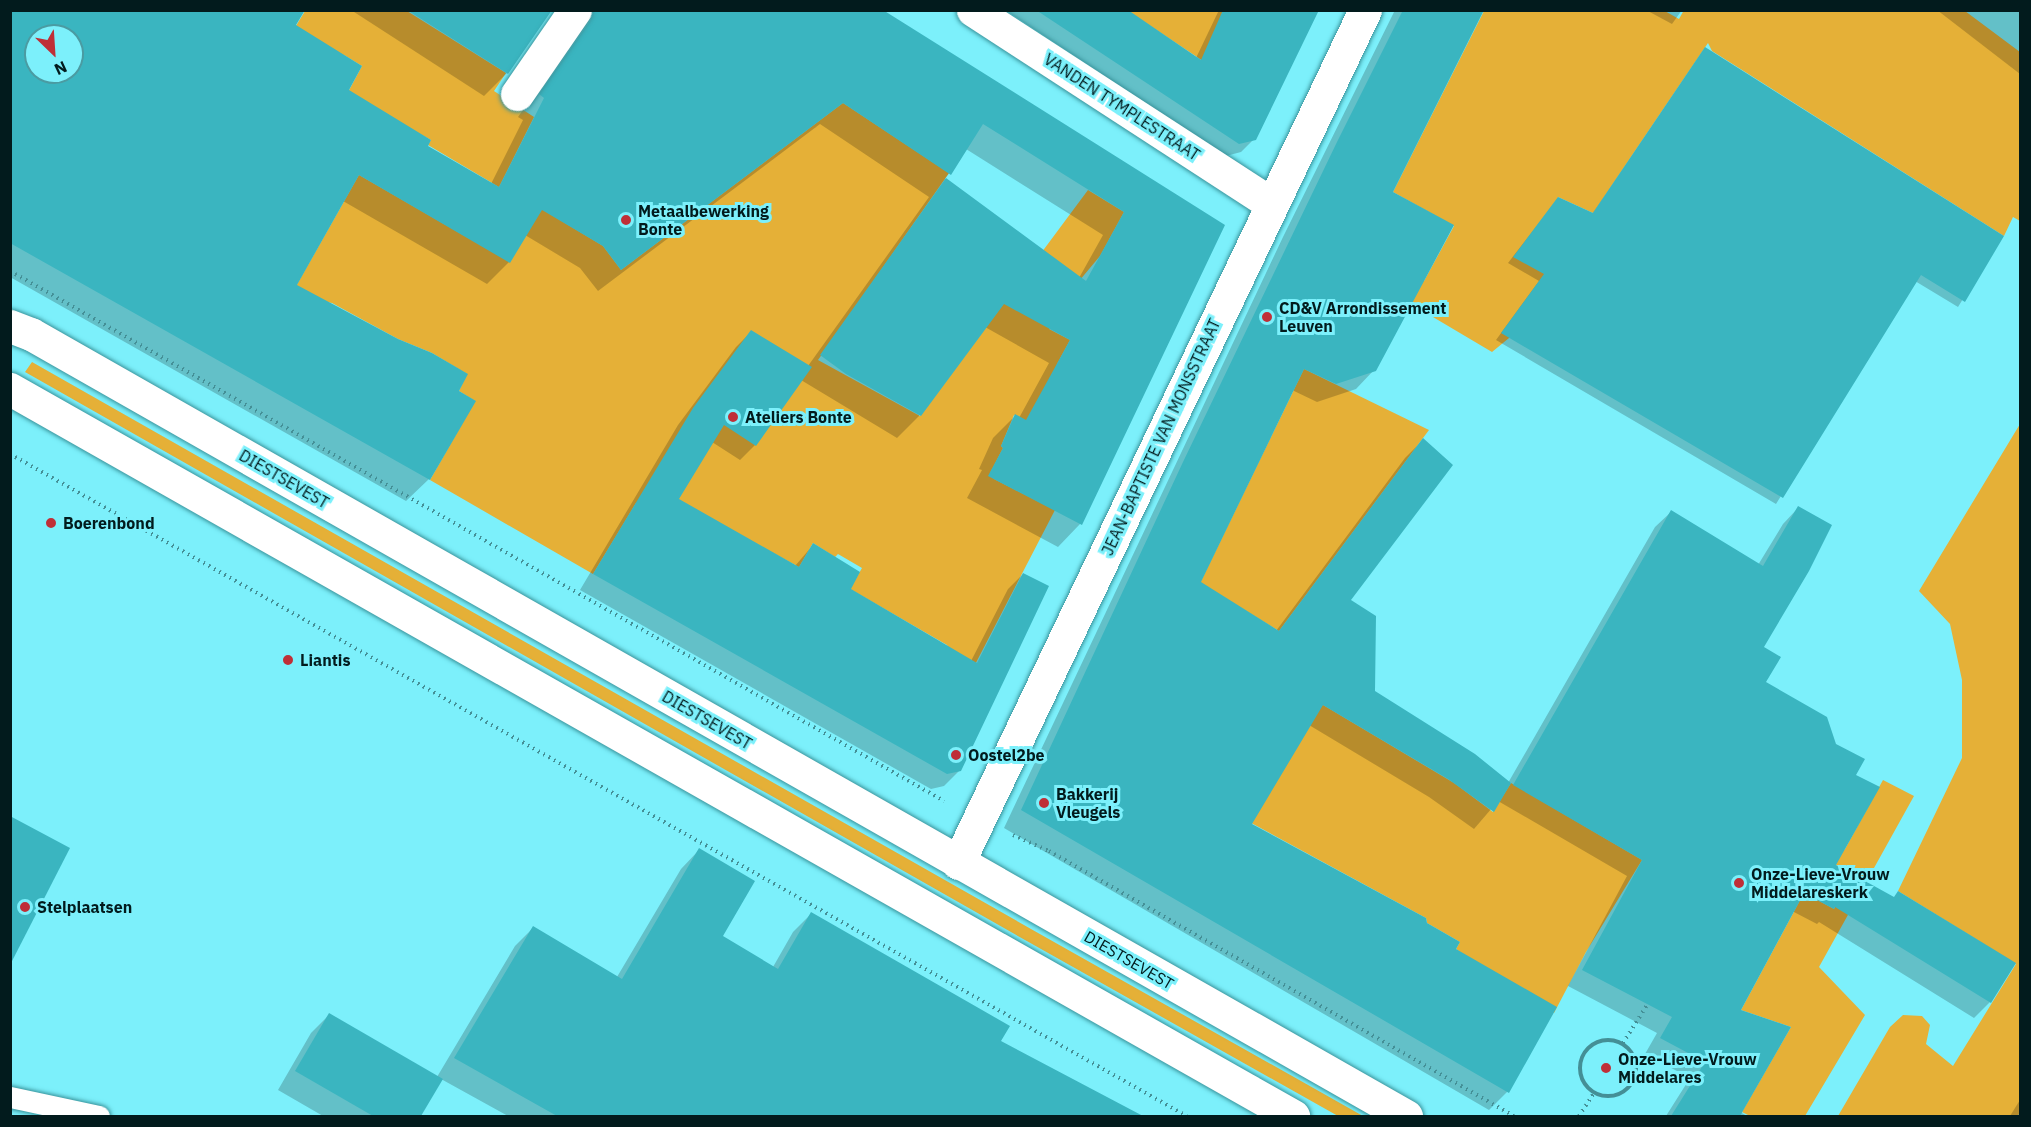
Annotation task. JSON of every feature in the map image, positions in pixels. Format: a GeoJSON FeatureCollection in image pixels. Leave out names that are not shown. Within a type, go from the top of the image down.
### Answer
{"type":"FeatureCollection","features":[{"type":"Feature","properties":{"kind":"main road"},"geometry":{"type":"LineString","coordinates":[[517,94],[575,10]]}},
{"type":"Feature","properties":{"kind":"main road","name":"VANDEN TYMPLESTRAAT"},"geometry":{"type":"LineString","coordinates":[[973,10],[1272,204]]}},
{"type":"Feature","properties":{"kind":"main road","name":"JEAN-BAPTISTE VAN MONSSTRAAT"},"geometry":{"type":"LineString","coordinates":[[958,863],[1365,10]]}},
{"type":"Feature","properties":{"kind":"main road","name":"DIESTSEVEST"},"geometry":{"type":"LineString","coordinates":[[17,326],[1406,1116]]}},
{"type":"Feature","properties":{"kind":"main road"},"geometry":{"type":"LineString","coordinates":[[10,388],[1293,1116]]}},
{"type":"Feature","properties":{"kind":"lane"},"geometry":{"type":"LineString","coordinates":[[10,1097],[99,1116]]}},
{"type":"Feature","properties":{"kind":"path"},"geometry":{"type":"LineString","coordinates":[[10,271],[979,820]]}},
{"type":"Feature","properties":{"kind":"path"},"geometry":{"type":"LineString","coordinates":[[10,454],[1187,1116]]}},
{"type":"Feature","properties":{"kind":"path"},"geometry":{"type":"LineString","coordinates":[[1026,840],[1514,1116]]}},
{"type":"Feature","properties":{"kind":"path"},"geometry":{"type":"LineString","coordinates":[[1623,1043],[1647,1005]]}},
{"type":"Feature","properties":{"kind":"path"},"geometry":{"type":"LineString","coordinates":[[1600,1040],[1623,1043],[1632,1054],[1635,1063],[1634,1080],[1621,1093],[1603,1096],[1594,1093],[1586,1087],[1579,1070],[1584,1051],[1600,1040]]}},
{"type":"Feature","properties":{"kind":"path"},"geometry":{"type":"LineString","coordinates":[[1579,1116],[1594,1093]]}},
{"type":"Feature","properties":{"kind":"shaded area"},"geometry":{"type":"Polygon","coordinates":[[[1663,10],[1679,19],[1684,10],[1965,11],[2020,52],[2020,221],[2013,217],[2004,236],[1712,51],[1708,43],[1593,213],[1558,197],[1550,277],[1509,338],[1492,352],[1411,304],[1383,260],[1424,281],[1454,226],[1393,192],[1484,11],[1663,10]]]}},
{"type":"Feature","properties":{"kind":"shaded area"},"geometry":{"type":"Polygon","coordinates":[[[305,11],[407,11],[506,73],[494,91],[534,117],[499,187],[428,145],[431,140],[347,94],[362,66],[344,55],[340,62],[291,34],[305,11]]]}},
{"type":"Feature","properties":{"kind":"shaded area"},"geometry":{"type":"Polygon","coordinates":[[[1128,11],[1223,11],[1203,61],[1128,11]]]}},
{"type":"Feature","properties":{"kind":"shaded area"},"geometry":{"type":"Polygon","coordinates":[[[843,103],[949,173],[818,360],[920,416],[1088,190],[1124,212],[1100,256],[1064,299],[1049,329],[1070,340],[1057,364],[1043,429],[1014,415],[1001,446],[1003,448],[990,473],[994,479],[1055,510],[966,682],[947,645],[850,589],[862,568],[838,554],[835,557],[813,543],[799,567],[740,535],[636,503],[593,574],[430,480],[475,401],[459,391],[467,374],[432,353],[398,339],[332,303],[291,295],[359,175],[470,239],[553,191],[550,214],[603,246],[621,270],[843,103]]]}},
{"type":"Feature","properties":{"kind":"shaded area"},"geometry":{"type":"Polygon","coordinates":[[[32,362],[1363,1116],[1338,1116],[1025,940],[25,372],[32,362]]]}},
{"type":"Feature","properties":{"kind":"shaded area"},"geometry":{"type":"Polygon","coordinates":[[[1304,369],[1429,430],[1279,631],[1200,583],[1304,369]]]}},
{"type":"Feature","properties":{"kind":"shaded area"},"geometry":{"type":"Polygon","coordinates":[[[2020,424],[2020,1112],[2018,1116],[1838,1116],[1890,1027],[1903,1015],[1922,1016],[1930,1025],[1926,1044],[1953,1066],[2016,964],[1898,891],[1962,758],[1962,680],[1950,624],[1919,591],[2020,424]]]}},
{"type":"Feature","properties":{"kind":"shaded area"},"geometry":{"type":"Polygon","coordinates":[[[1323,705],[1454,783],[1493,812],[1511,783],[1642,860],[1586,952],[1554,1013],[1519,995],[1456,949],[1460,942],[1427,923],[1426,918],[1159,773],[1323,705]]]}},
{"type":"Feature","properties":{"kind":"shaded area"},"geometry":{"type":"Polygon","coordinates":[[[1883,780],[1914,796],[1819,967],[1865,1015],[1805,1116],[1750,1116],[1742,1112],[1791,1027],[1741,1010],[1804,893],[1834,909],[1853,874],[1833,863],[1845,849],[1883,780]]]}},
{"type":"Feature","properties":{"kind":"building"},"geometry":{"type":"Polygon","coordinates":[[[10,10],[305,10],[296,25],[362,66],[349,90],[431,140],[428,146],[499,187],[544,98],[539,94],[590,21],[594,10],[883,10],[1225,225],[1082,525],[988,476],[1003,448],[1001,446],[1015,414],[1026,420],[1070,340],[1004,304],[921,416],[846,374],[820,355],[946,178],[1086,281],[1124,212],[983,124],[951,175],[843,103],[621,270],[603,246],[542,210],[510,263],[359,175],[297,285],[398,339],[432,353],[468,374],[459,391],[476,401],[430,480],[10,243],[10,10]]]}},
{"type":"Feature","properties":{"kind":"building"},"geometry":{"type":"Polygon","coordinates":[[[407,10],[552,10],[508,74],[407,10]]]}},
{"type":"Feature","properties":{"kind":"building"},"geometry":{"type":"Polygon","coordinates":[[[1036,10],[1128,10],[1201,60],[1223,10],[1319,10],[1256,140],[1239,144],[1036,10]]]}},
{"type":"Feature","properties":{"kind":"building"},"geometry":{"type":"Polygon","coordinates":[[[1403,10],[1484,10],[1393,192],[1454,225],[1376,371],[1336,384],[1304,369],[1201,582],[1279,631],[1423,438],[1453,465],[1351,600],[1376,616],[1375,691],[1475,754],[1511,783],[1494,812],[1448,779],[1323,705],[1252,824],[1426,918],[1427,923],[1460,942],[1456,949],[1557,1007],[1509,1093],[1021,810],[1183,462],[1403,10]]]}},
{"type":"Feature","properties":{"kind":"building"},"geometry":{"type":"Polygon","coordinates":[[[1705,47],[2004,236],[1965,302],[1921,275],[1783,498],[1501,333],[1544,274],[1513,257],[1558,197],[1593,213],[1705,47]]]}},
{"type":"Feature","properties":{"kind":"building"},"geometry":{"type":"Polygon","coordinates":[[[751,330],[812,367],[756,446],[724,425],[679,499],[799,567],[813,543],[860,572],[851,589],[977,663],[1023,573],[1049,586],[961,771],[947,774],[593,574],[693,408],[751,330]]]}},
{"type":"Feature","properties":{"kind":"building"},"geometry":{"type":"Polygon","coordinates":[[[1798,506],[1832,525],[1809,571],[1764,647],[1781,657],[1766,682],[1827,717],[1836,744],[1865,759],[1856,775],[1880,787],[1836,865],[1894,897],[1898,891],[2016,963],[1991,1003],[1835,907],[1834,909],[1804,893],[1741,1010],[1791,1027],[1740,1116],[1671,1116],[1705,1062],[1660,1038],[1672,1017],[1582,970],[1642,860],[1513,785],[1671,510],[1763,566],[1798,506]]]}},
{"type":"Feature","properties":{"kind":"building","name":"Stelplaatsen"},"geometry":{"type":"Polygon","coordinates":[[[10,816],[70,848],[10,965],[10,816]]]}},
{"type":"Feature","properties":{"kind":"building"},"geometry":{"type":"Polygon","coordinates":[[[699,848],[755,881],[723,936],[778,969],[811,912],[1010,1026],[1001,1041],[1143,1116],[557,1116],[454,1058],[533,926],[622,979],[699,848]]]}},
{"type":"Feature","properties":{"kind":"building"},"geometry":{"type":"Polygon","coordinates":[[[329,1013],[443,1079],[421,1116],[373,1116],[295,1071],[329,1013]]]}},
{"type":"Feature","properties":{"kind":"place","name":"Metaalbewerking Bonte"},"geometry":{"type":"Point","coordinates":[626,220]}},
{"type":"Feature","properties":{"kind":"place","name":"CD&V Arrondissement Leuven"},"geometry":{"type":"Point","coordinates":[1267,317]}},
{"type":"Feature","properties":{"kind":"place","name":"Ateliers Bonte"},"geometry":{"type":"Point","coordinates":[733,417]}},
{"type":"Feature","properties":{"kind":"place","name":"Boerenbond"},"geometry":{"type":"Point","coordinates":[51,523]}},
{"type":"Feature","properties":{"kind":"place","name":"Liantis"},"geometry":{"type":"Point","coordinates":[288,660]}},
{"type":"Feature","properties":{"kind":"place","name":"Oostel2be"},"geometry":{"type":"Point","coordinates":[956,755]}},
{"type":"Feature","properties":{"kind":"place","name":"Bakkerij Vleugels"},"geometry":{"type":"Point","coordinates":[1044,803]}},
{"type":"Feature","properties":{"kind":"place","name":"Onze-Lieve-Vrouw Middelareskerk"},"geometry":{"type":"Point","coordinates":[1739,883]}},
{"type":"Feature","properties":{"kind":"place","name":"Stelplaatsen"},"geometry":{"type":"Point","coordinates":[25,907]}},
{"type":"Feature","properties":{"kind":"place","name":"Onze-Lieve-Vrouw Middelares"},"geometry":{"type":"Point","coordinates":[1606,1068]}}]}
